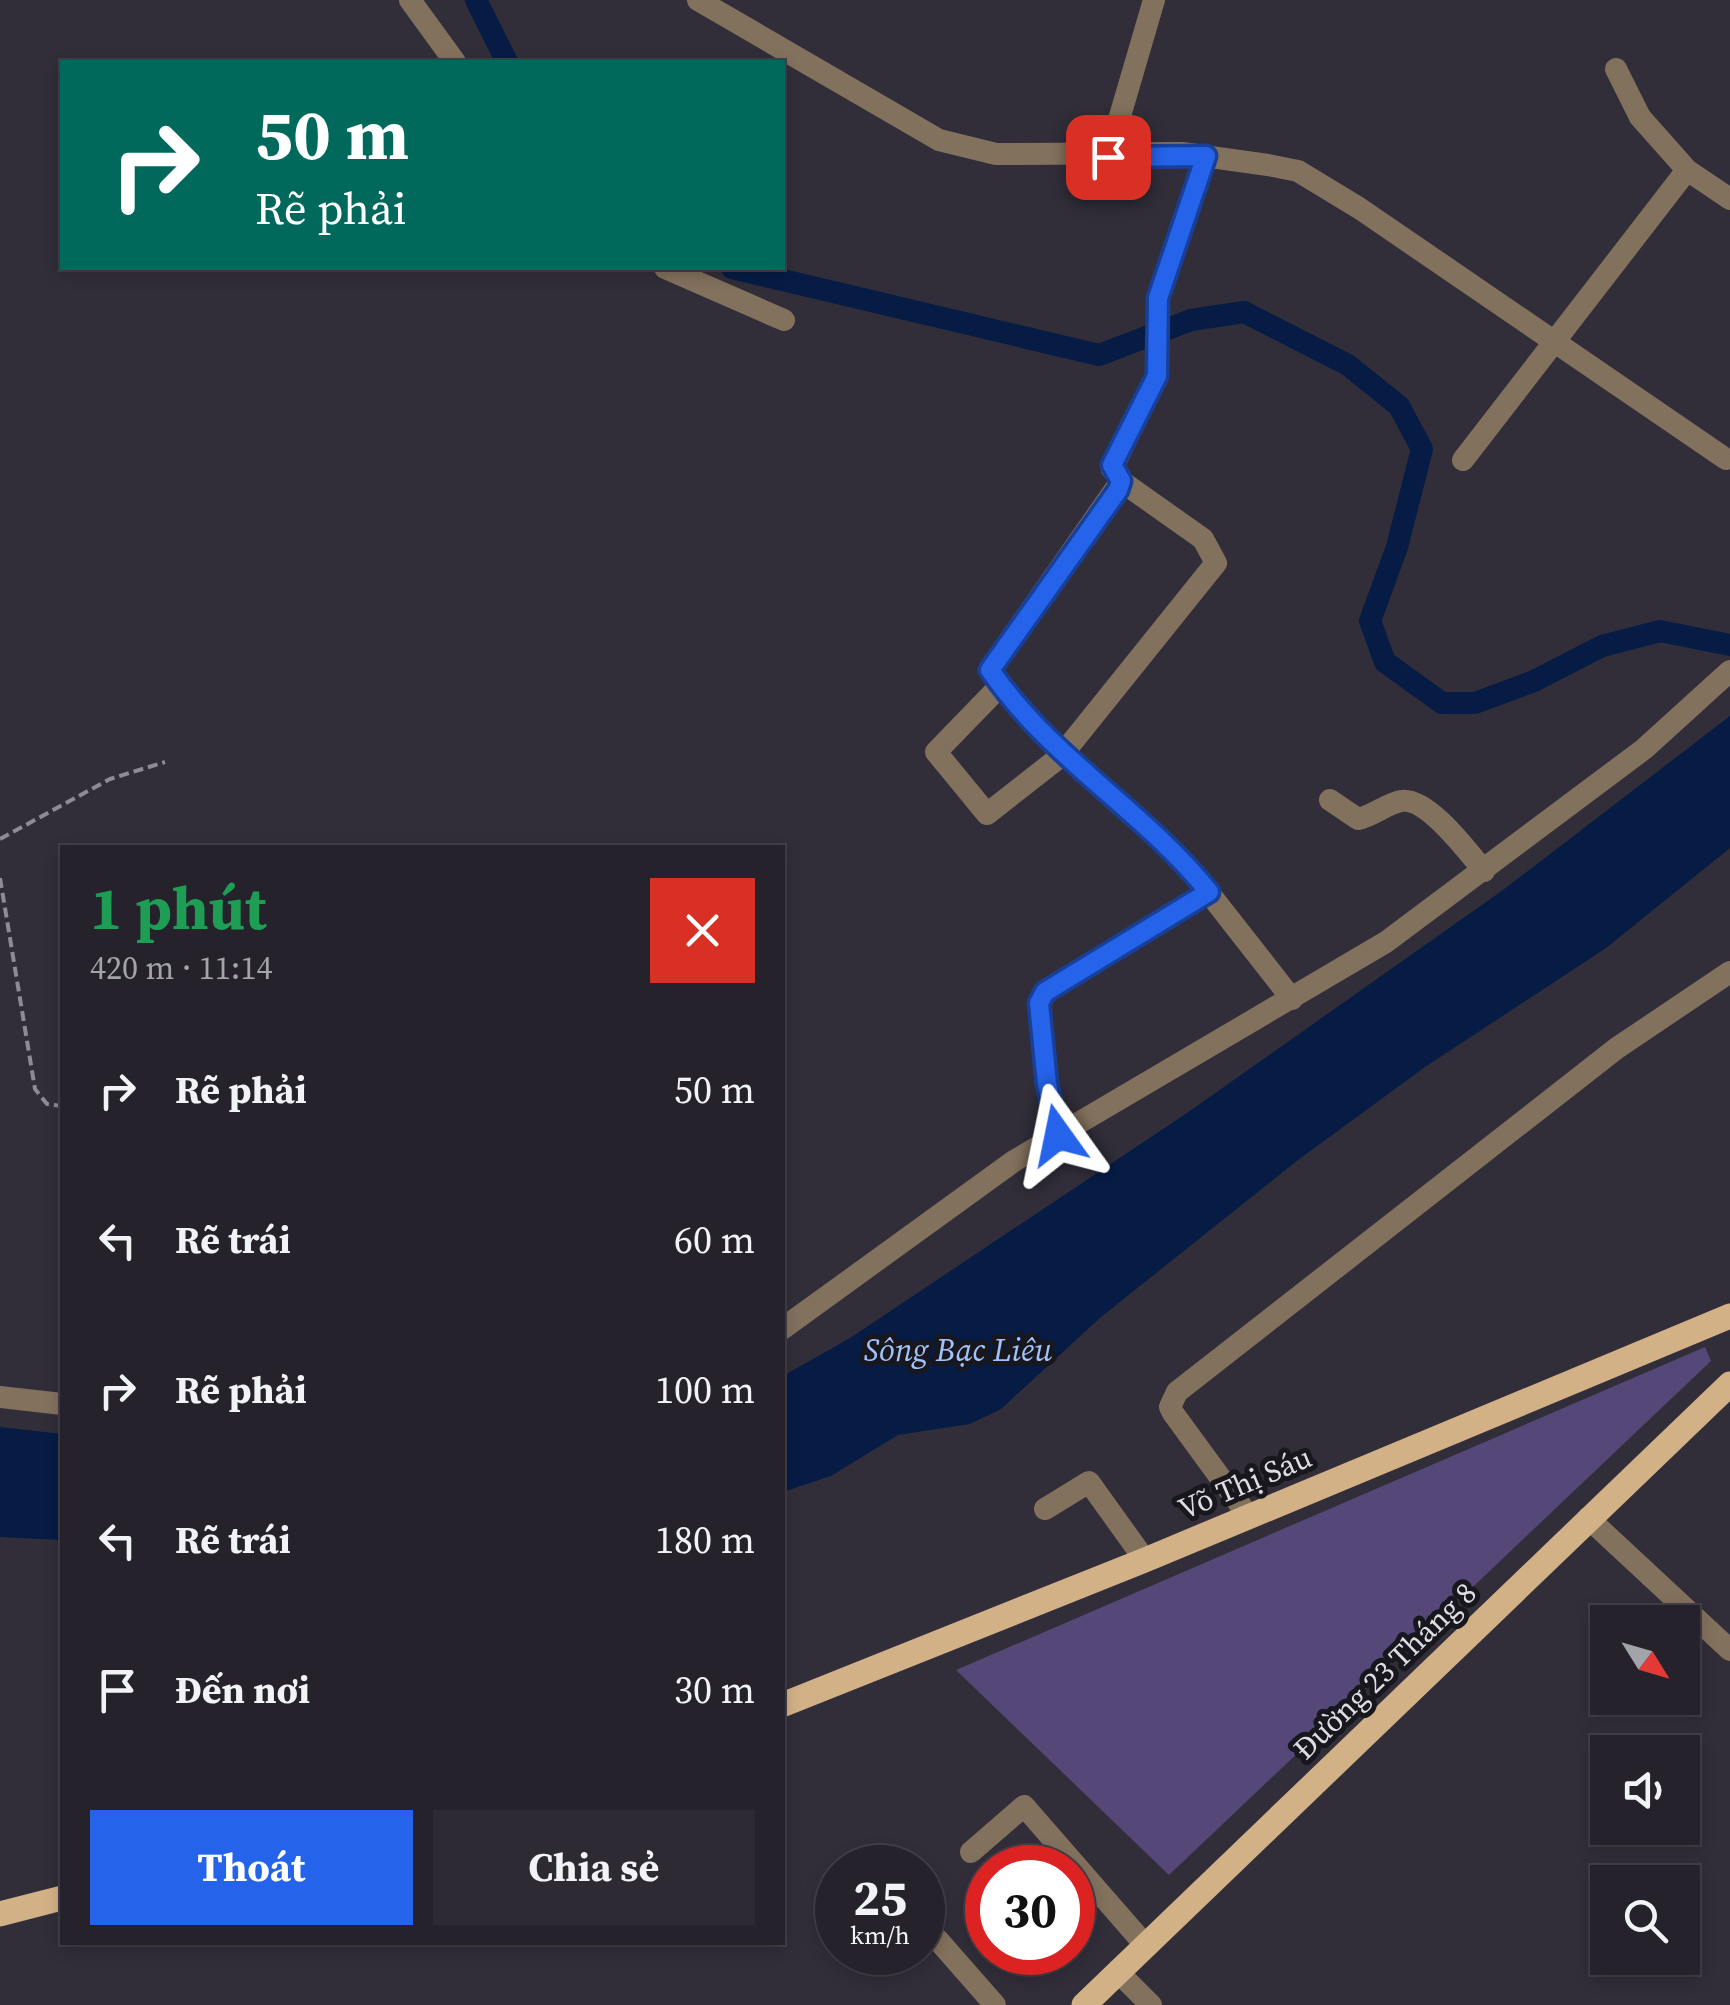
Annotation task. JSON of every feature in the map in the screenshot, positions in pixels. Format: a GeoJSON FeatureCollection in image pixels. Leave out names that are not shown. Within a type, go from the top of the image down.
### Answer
{"type":"FeatureCollection","features":[{"type":"Feature","properties":{"kind":"main road","name":"Võ Thị Sáu"},"geometry":{"type":"LineString","coordinates":[[785,1703],[1145,1560],[1730,1316]]}},
{"type":"Feature","properties":{"kind":"main road","name":"Đường 23 Tháng 8"},"geometry":{"type":"LineString","coordinates":[[1084,2005],[1730,1384]]}},
{"type":"Feature","properties":{"kind":"main road"},"geometry":{"type":"LineString","coordinates":[[0,1914],[60,1899]]}},
{"type":"Feature","properties":{"kind":"street"},"geometry":{"type":"LineString","coordinates":[[410,0],[454,60]]}},
{"type":"Feature","properties":{"kind":"street"},"geometry":{"type":"LineString","coordinates":[[698,0],[939,140],[996,154],[1206,156],[1298,171],[1729,459]]}},
{"type":"Feature","properties":{"kind":"street"},"geometry":{"type":"LineString","coordinates":[[1108,157],[1154,0]]}},
{"type":"Feature","properties":{"kind":"street"},"geometry":{"type":"LineString","coordinates":[[1616,68],[1640,117],[1687,170],[1730,199]]}},
{"type":"Feature","properties":{"kind":"street"},"geometry":{"type":"LineString","coordinates":[[1000,686],[936,752],[987,814],[1062,756],[1216,563],[1203,539],[1121,481],[1112,465],[1157,376],[1158,298],[1206,156]]}},
{"type":"Feature","properties":{"kind":"street"},"geometry":{"type":"LineString","coordinates":[[1463,460],[1687,170]]}},
{"type":"Feature","properties":{"kind":"street"},"geometry":{"type":"LineString","coordinates":[[670,270],[784,320]]}},
{"type":"Feature","properties":{"kind":"street"},"geometry":{"type":"LineString","coordinates":[[1121,481],[990,670],[1062,756],[1137,818],[1209,892],[1292,1000]]}},
{"type":"Feature","properties":{"kind":"street"},"geometry":{"type":"LineString","coordinates":[[785,1327],[890,1247],[1058,1135],[1386,942],[1644,749],[1730,671]]}},
{"type":"Feature","properties":{"kind":"street"},"geometry":{"type":"LineString","coordinates":[[1330,800],[1358,819],[1400,801],[1414,802],[1447,827],[1484,871]]}},
{"type":"Feature","properties":{"kind":"street"},"geometry":{"type":"LineString","coordinates":[[1058,1135],[1047,1084],[1039,1003],[1045,992],[1209,892]]}},
{"type":"Feature","properties":{"kind":"street"},"geometry":{"type":"LineString","coordinates":[[1248,1517],[1173,1413],[1170,1407],[1177,1392],[1617,1048],[1730,972]]}},
{"type":"Feature","properties":{"kind":"street"},"geometry":{"type":"LineString","coordinates":[[0,1396],[60,1404]]}},
{"type":"Feature","properties":{"kind":"street"},"geometry":{"type":"LineString","coordinates":[[1045,1508],[1088,1482],[1145,1560]]}},
{"type":"Feature","properties":{"kind":"street"},"geometry":{"type":"LineString","coordinates":[[1588,1518],[1730,1650]]}},
{"type":"Feature","properties":{"kind":"street"},"geometry":{"type":"LineString","coordinates":[[979,1845],[1024,1806],[1058,1845]]}},
{"type":"Feature","properties":{"kind":"street"},"geometry":{"type":"LineString","coordinates":[[1095,1887],[1146,1946]]}},
{"type":"Feature","properties":{"kind":"street"},"geometry":{"type":"LineString","coordinates":[[945,1948],[995,2005]]}},
{"type":"Feature","properties":{"kind":"street"},"geometry":{"type":"LineString","coordinates":[[1118,1972],[1151,2005]]}},
{"type":"Feature","properties":{"kind":"path"},"geometry":{"type":"LineString","coordinates":[[0,838],[110,779],[166,762]]}},
{"type":"Feature","properties":{"kind":"path"},"geometry":{"type":"LineString","coordinates":[[0,878],[35,1089],[47,1104],[60,1106]]}},
{"type":"Feature","properties":{"kind":"shaded area"},"geometry":{"type":"Polygon","coordinates":[[[1705,1347],[1711,1361],[1169,1875],[956,1670],[1705,1347]]]}},
{"type":"Feature","properties":{"kind":"water","name":"Sông Bạc Liêu"},"geometry":{"type":"Polygon","coordinates":[[[1730,716],[1730,848],[1606,948],[1425,1067],[1298,1160],[1101,1317],[1001,1409],[970,1424],[898,1435],[831,1476],[785,1491],[785,1375],[850,1338],[1187,1113],[1503,890],[1730,716]]]}},
{"type":"Feature","properties":{"kind":"water"},"geometry":{"type":"Polygon","coordinates":[[[0,1427],[60,1434],[60,1540],[0,1537],[0,1427]]]}},
{"type":"Feature","properties":{"kind":"waterway"},"geometry":{"type":"LineString","coordinates":[[476,0],[506,60]]}},
{"type":"Feature","properties":{"kind":"waterway"},"geometry":{"type":"LineString","coordinates":[[740,270],[1099,355],[1191,320],[1244,312],[1348,365],[1399,406],[1422,449],[1397,547],[1370,621],[1385,662],[1442,703],[1475,703],[1534,681],[1602,646],[1660,631],[1730,645]]}},
{"type":"Feature","properties":{"kind":"route"},"geometry":{"type":"LineString","coordinates":[[1058,1135],[1047,1084],[1039,1003],[1045,992],[1052,984],[1106,957],[1209,892],[1125,807],[1062,756],[990,670],[992,662],[1118,490],[1121,481],[1112,465],[1160,368],[1158,298],[1206,156],[1182,153],[1108,157]]}}]}
